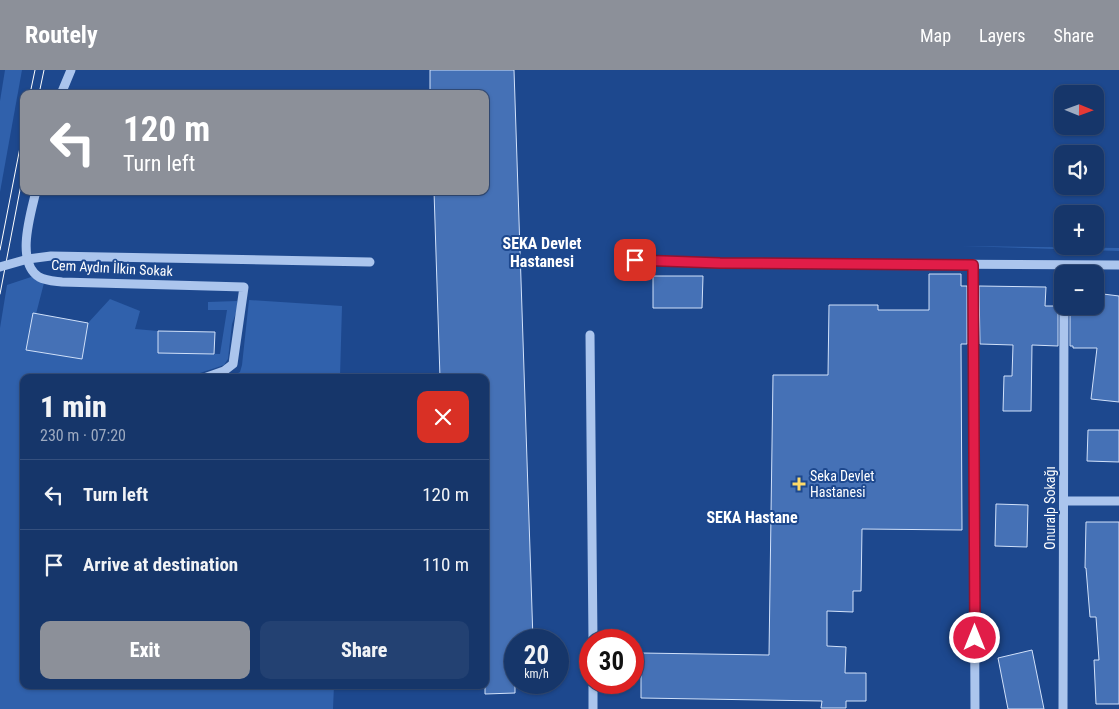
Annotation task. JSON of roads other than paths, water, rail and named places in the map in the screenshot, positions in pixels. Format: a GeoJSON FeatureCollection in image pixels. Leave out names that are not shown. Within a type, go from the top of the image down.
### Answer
{"type":"FeatureCollection","features":[{"type":"Feature","properties":{"kind":"street"},"geometry":{"type":"LineString","coordinates":[[63,90],[71,70]]}},
{"type":"Feature","properties":{"kind":"street","name":"Cem Aydın İlkin Sokak"},"geometry":{"type":"LineString","coordinates":[[35,195],[27,232],[26,251],[29,266],[39,276],[50,281],[244,287],[233,364],[224,371],[215,374]]}},
{"type":"Feature","properties":{"kind":"street"},"geometry":{"type":"LineString","coordinates":[[0,267],[28,259],[51,256],[370,262]]}},
{"type":"Feature","properties":{"kind":"street"},"geometry":{"type":"LineString","coordinates":[[635,260],[720,263],[1119,265]]}},
{"type":"Feature","properties":{"kind":"street"},"geometry":{"type":"LineString","coordinates":[[973,265],[975,709]]}},
{"type":"Feature","properties":{"kind":"street","name":"Onuralp Sokağı"},"geometry":{"type":"LineString","coordinates":[[1063,709],[1064,315]]}},
{"type":"Feature","properties":{"kind":"street"},"geometry":{"type":"LineString","coordinates":[[590,335],[592,629]]}},
{"type":"Feature","properties":{"kind":"street"},"geometry":{"type":"LineString","coordinates":[[1064,501],[1119,501]]}},
{"type":"Feature","properties":{"kind":"street"},"geometry":{"type":"LineString","coordinates":[[593,694],[593,709]]}},
{"type":"Feature","properties":{"kind":"tram line"},"geometry":{"type":"LineString","coordinates":[[31,90],[35,70]]}},
{"type":"Feature","properties":{"kind":"tram line"},"geometry":{"type":"LineString","coordinates":[[40,90],[44,70]]}},
{"type":"Feature","properties":{"kind":"tram line"},"geometry":{"type":"LineString","coordinates":[[0,250],[20,148]]}},
{"type":"Feature","properties":{"kind":"tram line"},"geometry":{"type":"LineString","coordinates":[[0,294],[20,190]]}},
{"type":"Feature","properties":{"kind":"place","name":"Seka Devlet Hastanesi"},"geometry":{"type":"Point","coordinates":[799,484]}},
{"type":"Feature","properties":{"kind":"district","name":"SEKA Devlet Hastanesi"},"geometry":{"type":"Point","coordinates":[542,252]}},
{"type":"Feature","properties":{"kind":"district","name":"SEKA Hastane"},"geometry":{"type":"Point","coordinates":[752,517]}}]}
